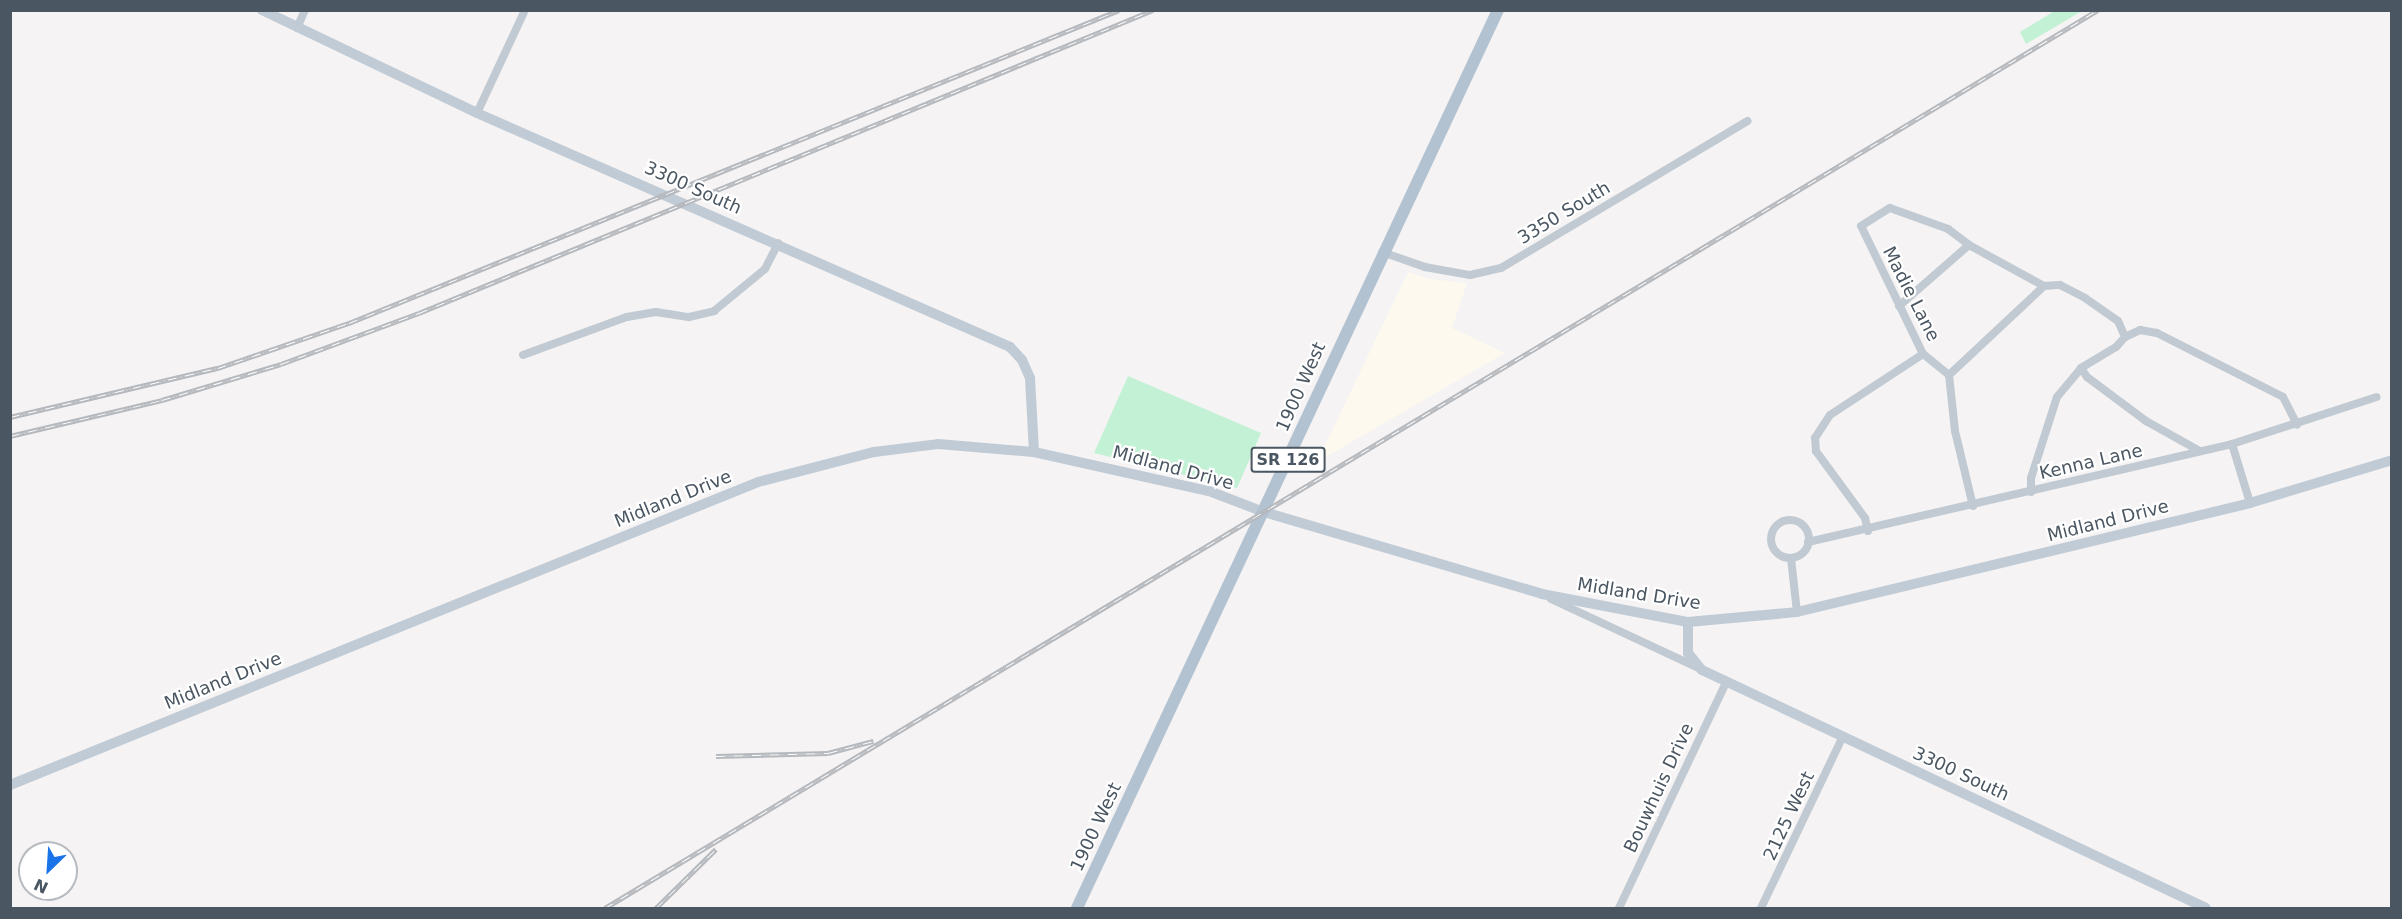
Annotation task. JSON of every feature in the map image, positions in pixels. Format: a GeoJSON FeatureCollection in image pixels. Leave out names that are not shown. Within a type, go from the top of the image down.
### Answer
{"type":"FeatureCollection","features":[{"type":"Feature","properties":{"kind":"main road","name":"1900 West"},"geometry":{"type":"LineString","coordinates":[[1077,909],[1264,513],[1382,252],[1497,10]]}},
{"type":"Feature","properties":{"kind":"street","name":"3300 South"},"geometry":{"type":"LineString","coordinates":[[262,10],[477,113],[778,243],[1010,347],[1022,360],[1030,378],[1034,452]]}},
{"type":"Feature","properties":{"kind":"street"},"geometry":{"type":"LineString","coordinates":[[297,28],[305,10]]}},
{"type":"Feature","properties":{"kind":"street"},"geometry":{"type":"LineString","coordinates":[[477,113],[525,10]]}},
{"type":"Feature","properties":{"kind":"street","name":"3350 South"},"geometry":{"type":"LineString","coordinates":[[1382,252],[1425,267],[1470,276],[1501,268],[1748,122]]}},
{"type":"Feature","properties":{"kind":"street","name":"Madie Lane"},"geometry":{"type":"LineString","coordinates":[[1949,375],[1923,354],[1861,226],[1890,208],[1948,229],[1969,245]]}},
{"type":"Feature","properties":{"kind":"street"},"geometry":{"type":"LineString","coordinates":[[523,355],[627,317],[656,312],[688,317],[714,311],[765,268],[778,243]]}},
{"type":"Feature","properties":{"kind":"street"},"geometry":{"type":"LineString","coordinates":[[1899,306],[1969,245],[2044,286],[2060,285],[2085,298],[2118,321],[2125,337]]}},
{"type":"Feature","properties":{"kind":"street"},"geometry":{"type":"LineString","coordinates":[[1973,506],[1955,431],[1949,375],[2044,286]]}},
{"type":"Feature","properties":{"kind":"street"},"geometry":{"type":"LineString","coordinates":[[2031,492],[2031,477],[2057,397],[2081,368],[2116,347],[2125,337],[2140,330],[2157,333],[2283,397],[2297,425]]}},
{"type":"Feature","properties":{"kind":"street"},"geometry":{"type":"LineString","coordinates":[[1868,531],[1865,518],[1816,451],[1815,438],[1830,415],[1923,354]]}},
{"type":"Feature","properties":{"kind":"street"},"geometry":{"type":"LineString","coordinates":[[2081,368],[2087,377],[2146,421],[2200,452]]}},
{"type":"Feature","properties":{"kind":"street","name":"Kenna Lane"},"geometry":{"type":"LineString","coordinates":[[1808,542],[1868,531],[2232,444],[2297,425],[2377,397]]}},
{"type":"Feature","properties":{"kind":"street"},"geometry":{"type":"LineString","coordinates":[[2232,444],[2250,503]]}},
{"type":"Feature","properties":{"kind":"street","name":"Midland Drive"},"geometry":{"type":"LineString","coordinates":[[10,785],[758,482],[831,461],[906,448],[971,445],[1034,452],[1209,492],[1264,513],[1542,594],[1688,622],[1797,612],[2250,503],[2391,460]]}},
{"type":"Feature","properties":{"kind":"street"},"geometry":{"type":"LineString","coordinates":[[1788,520],[1800,524],[1808,542],[1803,552],[1791,558],[1780,555],[1772,544],[1777,526],[1788,520]]}},
{"type":"Feature","properties":{"kind":"street"},"geometry":{"type":"LineString","coordinates":[[1791,558],[1797,612]]}},
{"type":"Feature","properties":{"kind":"street","name":"3300 South"},"geometry":{"type":"LineString","coordinates":[[1542,594],[2206,909]]}},
{"type":"Feature","properties":{"kind":"street"},"geometry":{"type":"LineString","coordinates":[[1688,622],[1688,653],[1702,670]]}},
{"type":"Feature","properties":{"kind":"street","name":"Bouwhuis Drive"},"geometry":{"type":"LineString","coordinates":[[1619,909],[1727,681]]}},
{"type":"Feature","properties":{"kind":"street","name":"2125 West"},"geometry":{"type":"LineString","coordinates":[[1761,909],[1843,736]]}},
{"type":"Feature","properties":{"kind":"shaded area"},"geometry":{"type":"Polygon","coordinates":[[[1408,272],[1430,279],[1467,283],[1452,328],[1505,353],[1317,462],[1408,272]]]}},
{"type":"Feature","properties":{"kind":"green space"},"geometry":{"type":"Polygon","coordinates":[[[2056,10],[2082,11],[2026,44],[2020,32],[2056,10]]]}},
{"type":"Feature","properties":{"kind":"green space"},"geometry":{"type":"Polygon","coordinates":[[[1128,376],[1261,433],[1237,488],[1094,453],[1128,376]]]}},
{"type":"Feature","properties":{"kind":"railway"},"geometry":{"type":"LineString","coordinates":[[10,417],[218,368],[349,323],[1119,10]]}},
{"type":"Feature","properties":{"kind":"railway"},"geometry":{"type":"LineString","coordinates":[[10,436],[162,400],[281,364],[419,313],[1153,10]]}},
{"type":"Feature","properties":{"kind":"railway"},"geometry":{"type":"LineString","coordinates":[[605,908],[2098,10]]}},
{"type":"Feature","properties":{"kind":"railway"},"geometry":{"type":"LineString","coordinates":[[716,756],[828,753],[873,741]]}},
{"type":"Feature","properties":{"kind":"railway"},"geometry":{"type":"LineString","coordinates":[[656,908],[716,849]]}}]}
